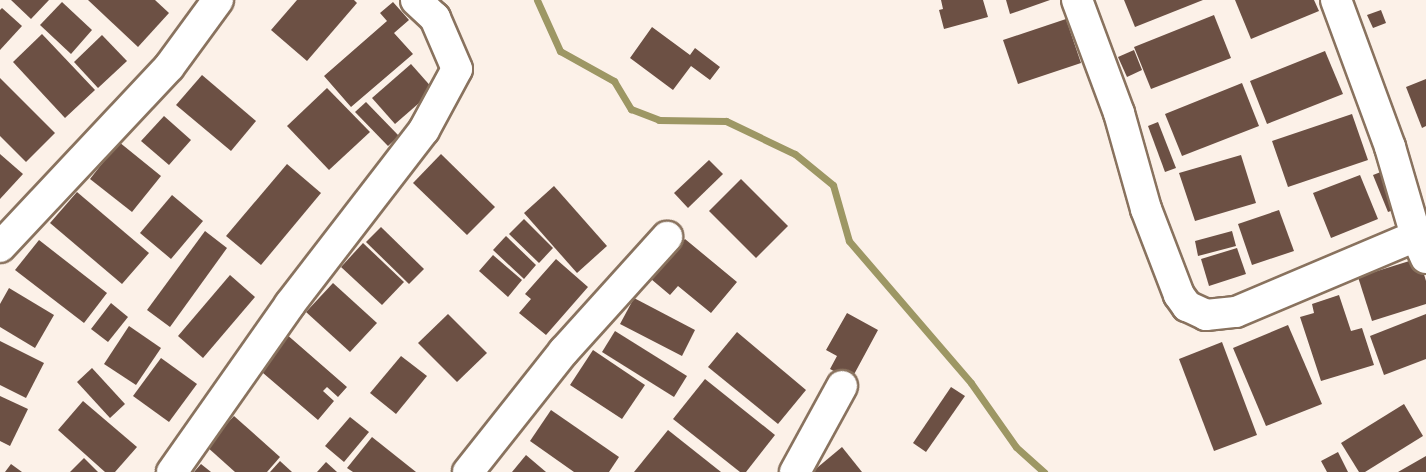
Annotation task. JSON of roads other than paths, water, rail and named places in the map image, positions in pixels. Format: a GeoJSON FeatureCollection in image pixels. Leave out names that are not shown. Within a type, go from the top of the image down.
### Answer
{"type":"FeatureCollection","features":[{"type":"Feature","properties":{"kind":"street"},"geometry":{"type":"LineString","coordinates":[[0,247],[169,67],[218,0]]}},
{"type":"Feature","properties":{"kind":"street"},"geometry":{"type":"LineString","coordinates":[[172,472],[290,304],[424,130],[457,69],[435,18],[416,0]]}},
{"type":"Feature","properties":{"kind":"street"},"geometry":{"type":"LineString","coordinates":[[1077,0],[1119,112],[1146,209],[1179,295],[1187,306],[1206,315],[1236,312],[1421,247],[1390,147],[1336,0]]}},
{"type":"Feature","properties":{"kind":"street"},"geometry":{"type":"LineString","coordinates":[[468,472],[564,351],[667,237]]}},
{"type":"Feature","properties":{"kind":"street"},"geometry":{"type":"LineString","coordinates":[[795,472],[842,386]]}},
{"type":"Feature","properties":{"kind":"waterway"},"geometry":{"type":"LineString","coordinates":[[537,0],[560,51],[614,81],[631,109],[659,120],[726,121],[795,154],[833,185],[849,241],[971,383],[1016,447],[1044,472]]}}]}
